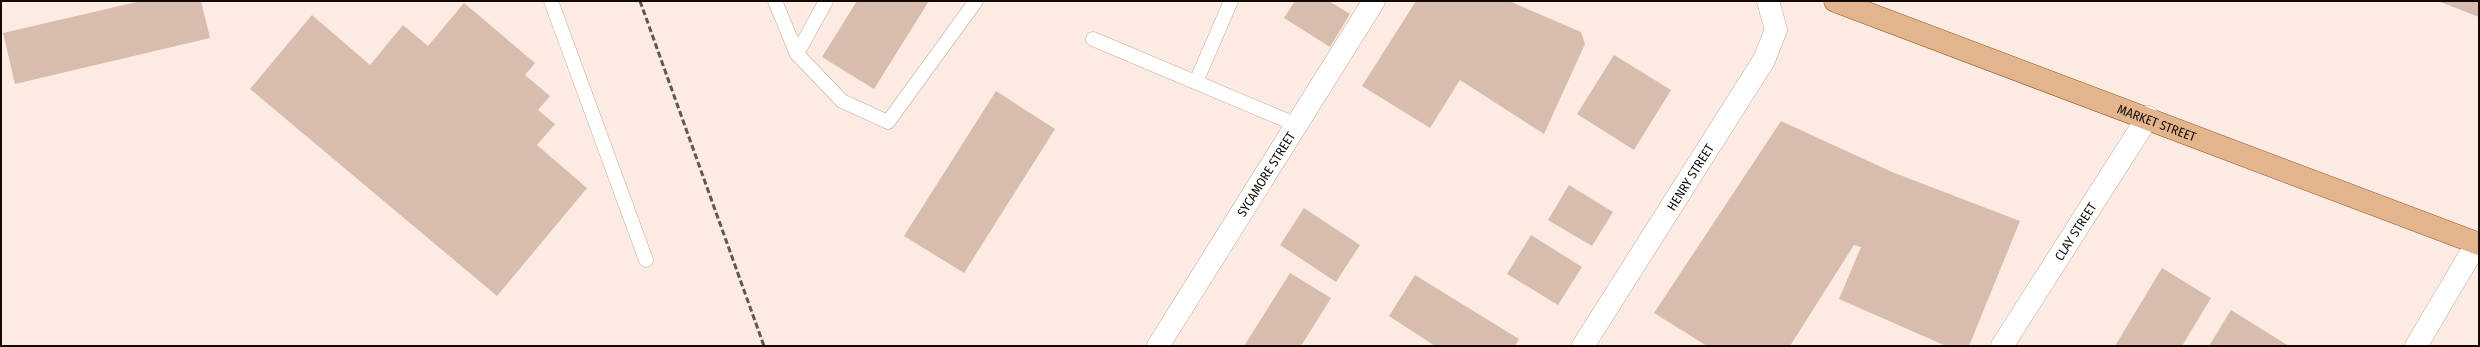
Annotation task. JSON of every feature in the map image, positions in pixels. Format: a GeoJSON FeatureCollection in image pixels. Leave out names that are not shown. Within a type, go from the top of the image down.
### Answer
{"type":"FeatureCollection","features":[{"type":"Feature","properties":{"kind":"main road","name":"MARKET STREET"},"geometry":{"type":"LineString","coordinates":[[1835,1],[2148,117],[2478,243]]}},
{"type":"Feature","properties":{"kind":"street","name":"SYCAMORE STREET"},"geometry":{"type":"LineString","coordinates":[[1158,346],[1374,1]]}},
{"type":"Feature","properties":{"kind":"street","name":"HENRY STREET"},"geometry":{"type":"LineString","coordinates":[[1583,346],[1764,60],[1776,30],[1768,1]]}},
{"type":"Feature","properties":{"kind":"street","name":"CLAY STREET"},"geometry":{"type":"LineString","coordinates":[[2002,346],[2148,117]]}},
{"type":"Feature","properties":{"kind":"street"},"geometry":{"type":"LineString","coordinates":[[2416,346],[2478,243]]}},
{"type":"Feature","properties":{"kind":"lane"},"geometry":{"type":"LineString","coordinates":[[551,1],[646,260]]}},
{"type":"Feature","properties":{"kind":"lane"},"geometry":{"type":"LineString","coordinates":[[775,1],[797,54],[842,101],[888,122],[976,1]]}},
{"type":"Feature","properties":{"kind":"lane"},"geometry":{"type":"LineString","coordinates":[[797,54],[826,1]]}},
{"type":"Feature","properties":{"kind":"lane"},"geometry":{"type":"LineString","coordinates":[[1196,82],[1231,1]]}},
{"type":"Feature","properties":{"kind":"lane"},"geometry":{"type":"LineString","coordinates":[[1094,39],[1297,125]]}},
{"type":"Feature","properties":{"kind":"building"},"geometry":{"type":"Polygon","coordinates":[[[141,1],[201,1],[210,38],[15,84],[3,33],[141,1]]]}},
{"type":"Feature","properties":{"kind":"building"},"geometry":{"type":"Polygon","coordinates":[[[857,1],[929,1],[874,89],[822,57],[857,1]]]}},
{"type":"Feature","properties":{"kind":"building"},"geometry":{"type":"Polygon","coordinates":[[[1295,1],[1329,1],[1350,14],[1330,47],[1284,18],[1295,1]]]}},
{"type":"Feature","properties":{"kind":"building"},"geometry":{"type":"Polygon","coordinates":[[[1416,1],[1509,1],[1581,32],[1585,44],[1544,134],[1460,80],[1430,128],[1362,86],[1416,1]]]}},
{"type":"Feature","properties":{"kind":"building"},"geometry":{"type":"Polygon","coordinates":[[[2438,1],[2479,1],[2479,17],[2438,1]]]}},
{"type":"Feature","properties":{"kind":"building"},"geometry":{"type":"Polygon","coordinates":[[[464,3],[535,63],[525,75],[550,96],[538,110],[555,124],[537,145],[587,188],[497,296],[250,89],[312,15],[370,65],[403,25],[428,46],[464,3]]]}},
{"type":"Feature","properties":{"kind":"building"},"geometry":{"type":"Polygon","coordinates":[[[1614,55],[1671,90],[1634,150],[1577,114],[1614,55]]]}},
{"type":"Feature","properties":{"kind":"building"},"geometry":{"type":"Polygon","coordinates":[[[996,91],[1055,129],[964,273],[904,236],[996,91]]]}},
{"type":"Feature","properties":{"kind":"building"},"geometry":{"type":"Polygon","coordinates":[[[1781,121],[1892,172],[2020,221],[1969,346],[1946,346],[1839,299],[1861,247],[1854,245],[1790,346],[1707,346],[1654,313],[1781,121]]]}},
{"type":"Feature","properties":{"kind":"building"},"geometry":{"type":"Polygon","coordinates":[[[1569,185],[1613,212],[1592,246],[1548,220],[1569,185]]]}},
{"type":"Feature","properties":{"kind":"building"},"geometry":{"type":"Polygon","coordinates":[[[1304,208],[1360,245],[1336,282],[1280,245],[1304,208]]]}},
{"type":"Feature","properties":{"kind":"building"},"geometry":{"type":"Polygon","coordinates":[[[1531,235],[1582,267],[1558,305],[1507,274],[1531,235]]]}},
{"type":"Feature","properties":{"kind":"building"},"geometry":{"type":"Polygon","coordinates":[[[2162,268],[2211,298],[2182,346],[2115,346],[2162,268]]]}},
{"type":"Feature","properties":{"kind":"building"},"geometry":{"type":"Polygon","coordinates":[[[1290,273],[1331,298],[1301,346],[1244,346],[1290,273]]]}},
{"type":"Feature","properties":{"kind":"building"},"geometry":{"type":"Polygon","coordinates":[[[1415,275],[1519,339],[1515,346],[1435,346],[1389,316],[1415,275]]]}},
{"type":"Feature","properties":{"kind":"building"},"geometry":{"type":"Polygon","coordinates":[[[2231,310],[2289,346],[2209,346],[2231,310]]]}},
{"type":"Feature","properties":{"kind":"railway"},"geometry":{"type":"LineString","coordinates":[[640,1],[764,346]]}}]}
